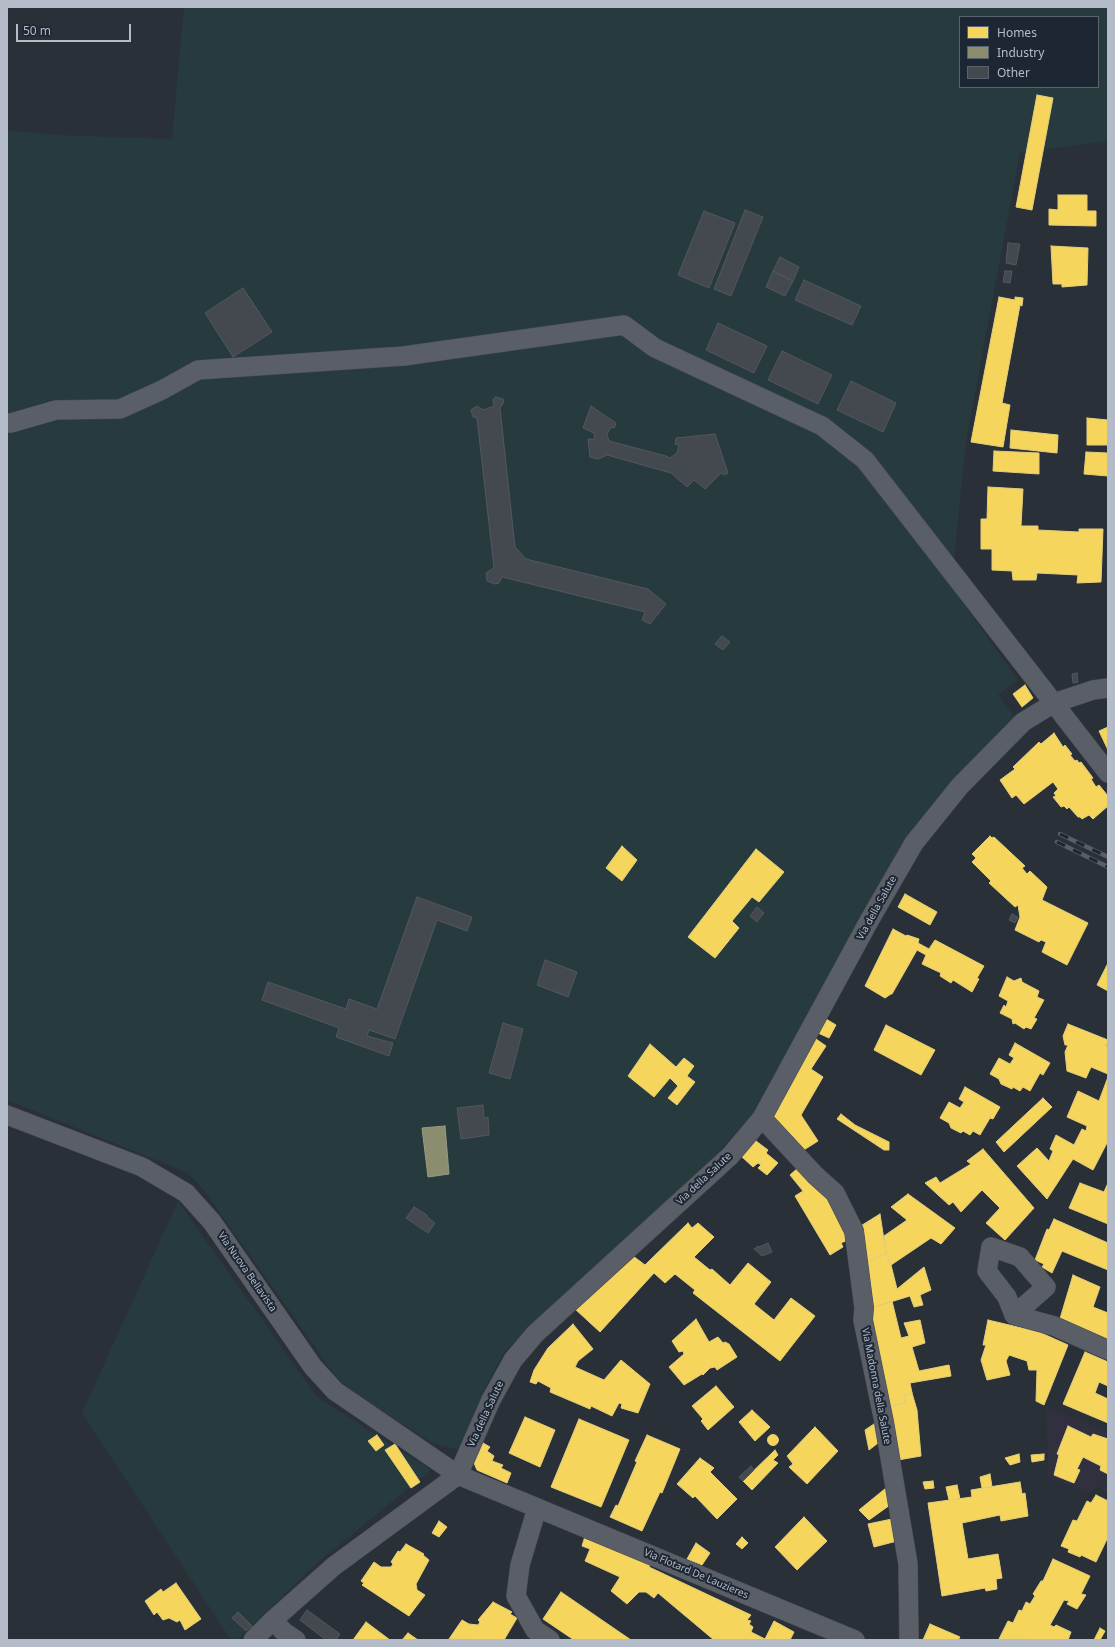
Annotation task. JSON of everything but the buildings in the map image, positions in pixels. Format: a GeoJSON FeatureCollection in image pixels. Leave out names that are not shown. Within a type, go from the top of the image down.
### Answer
{"type":"FeatureCollection","features":[{"type":"Feature","properties":{"kind":"street"},"geometry":{"type":"LineString","coordinates":[[7,423],[56,410],[120,409],[162,390],[198,370],[404,356],[624,324],[655,348],[822,426],[865,460],[1108,773]]}},
{"type":"Feature","properties":{"kind":"street","name":"Via della Salute"},"geometry":{"type":"LineString","coordinates":[[253,1640],[273,1620],[334,1566],[458,1475],[491,1400],[513,1360],[535,1334],[730,1156],[762,1118],[869,921],[914,843],[960,786],[1023,722],[1054,703],[1093,690],[1108,688]]}},
{"type":"Feature","properties":{"kind":"street","name":"Via Nuova Bellavista"},"geometry":{"type":"LineString","coordinates":[[7,1115],[142,1167],[186,1193],[212,1222],[313,1367],[335,1391],[458,1475]]}},
{"type":"Feature","properties":{"kind":"street","name":"Via Madonna della Salute"},"geometry":{"type":"LineString","coordinates":[[762,1118],[835,1193],[854,1231],[864,1308],[863,1320],[884,1422],[908,1564],[908,1640]]}},
{"type":"Feature","properties":{"kind":"street"},"geometry":{"type":"LineString","coordinates":[[1014,1315],[1054,1326],[1108,1350]]}},
{"type":"Feature","properties":{"kind":"street","name":"Via Flotard De Lauzieres"},"geometry":{"type":"LineString","coordinates":[[458,1475],[855,1640]]}},
{"type":"Feature","properties":{"kind":"street"},"geometry":{"type":"LineString","coordinates":[[537,1508],[520,1565],[516,1596],[535,1630],[550,1640]]}},
{"type":"Feature","properties":{"kind":"street"},"geometry":{"type":"LineString","coordinates":[[273,1620],[284,1632],[296,1640]]}},
{"type":"Feature","properties":{"kind":"shaded area"},"geometry":{"type":"Polygon","coordinates":[[[1046,1406],[1108,1432],[1108,1493],[1097,1487],[1091,1493],[1048,1477],[1046,1406]]]}},
{"type":"Feature","properties":{"kind":"green space"},"geometry":{"type":"Polygon","coordinates":[[[184,7],[1108,7],[1108,141],[1020,153],[966,441],[954,558],[940,571],[1018,680],[998,695],[1016,719],[936,804],[757,1109],[693,1180],[546,1311],[504,1352],[488,1383],[466,1446],[457,1449],[434,1444],[360,1397],[336,1377],[203,1189],[188,1173],[7,1100],[7,130],[58,135],[172,139],[184,7]]]}},
{"type":"Feature","properties":{"kind":"green space"},"geometry":{"type":"Polygon","coordinates":[[[178,1201],[317,1397],[431,1470],[318,1562],[237,1640],[231,1640],[82,1413],[178,1201]]]}},
{"type":"Feature","properties":{"kind":"railway"},"geometry":{"type":"LineString","coordinates":[[1060,834],[1108,857]]}},
{"type":"Feature","properties":{"kind":"railway"},"geometry":{"type":"LineString","coordinates":[[1057,842],[1108,867]]}}]}
